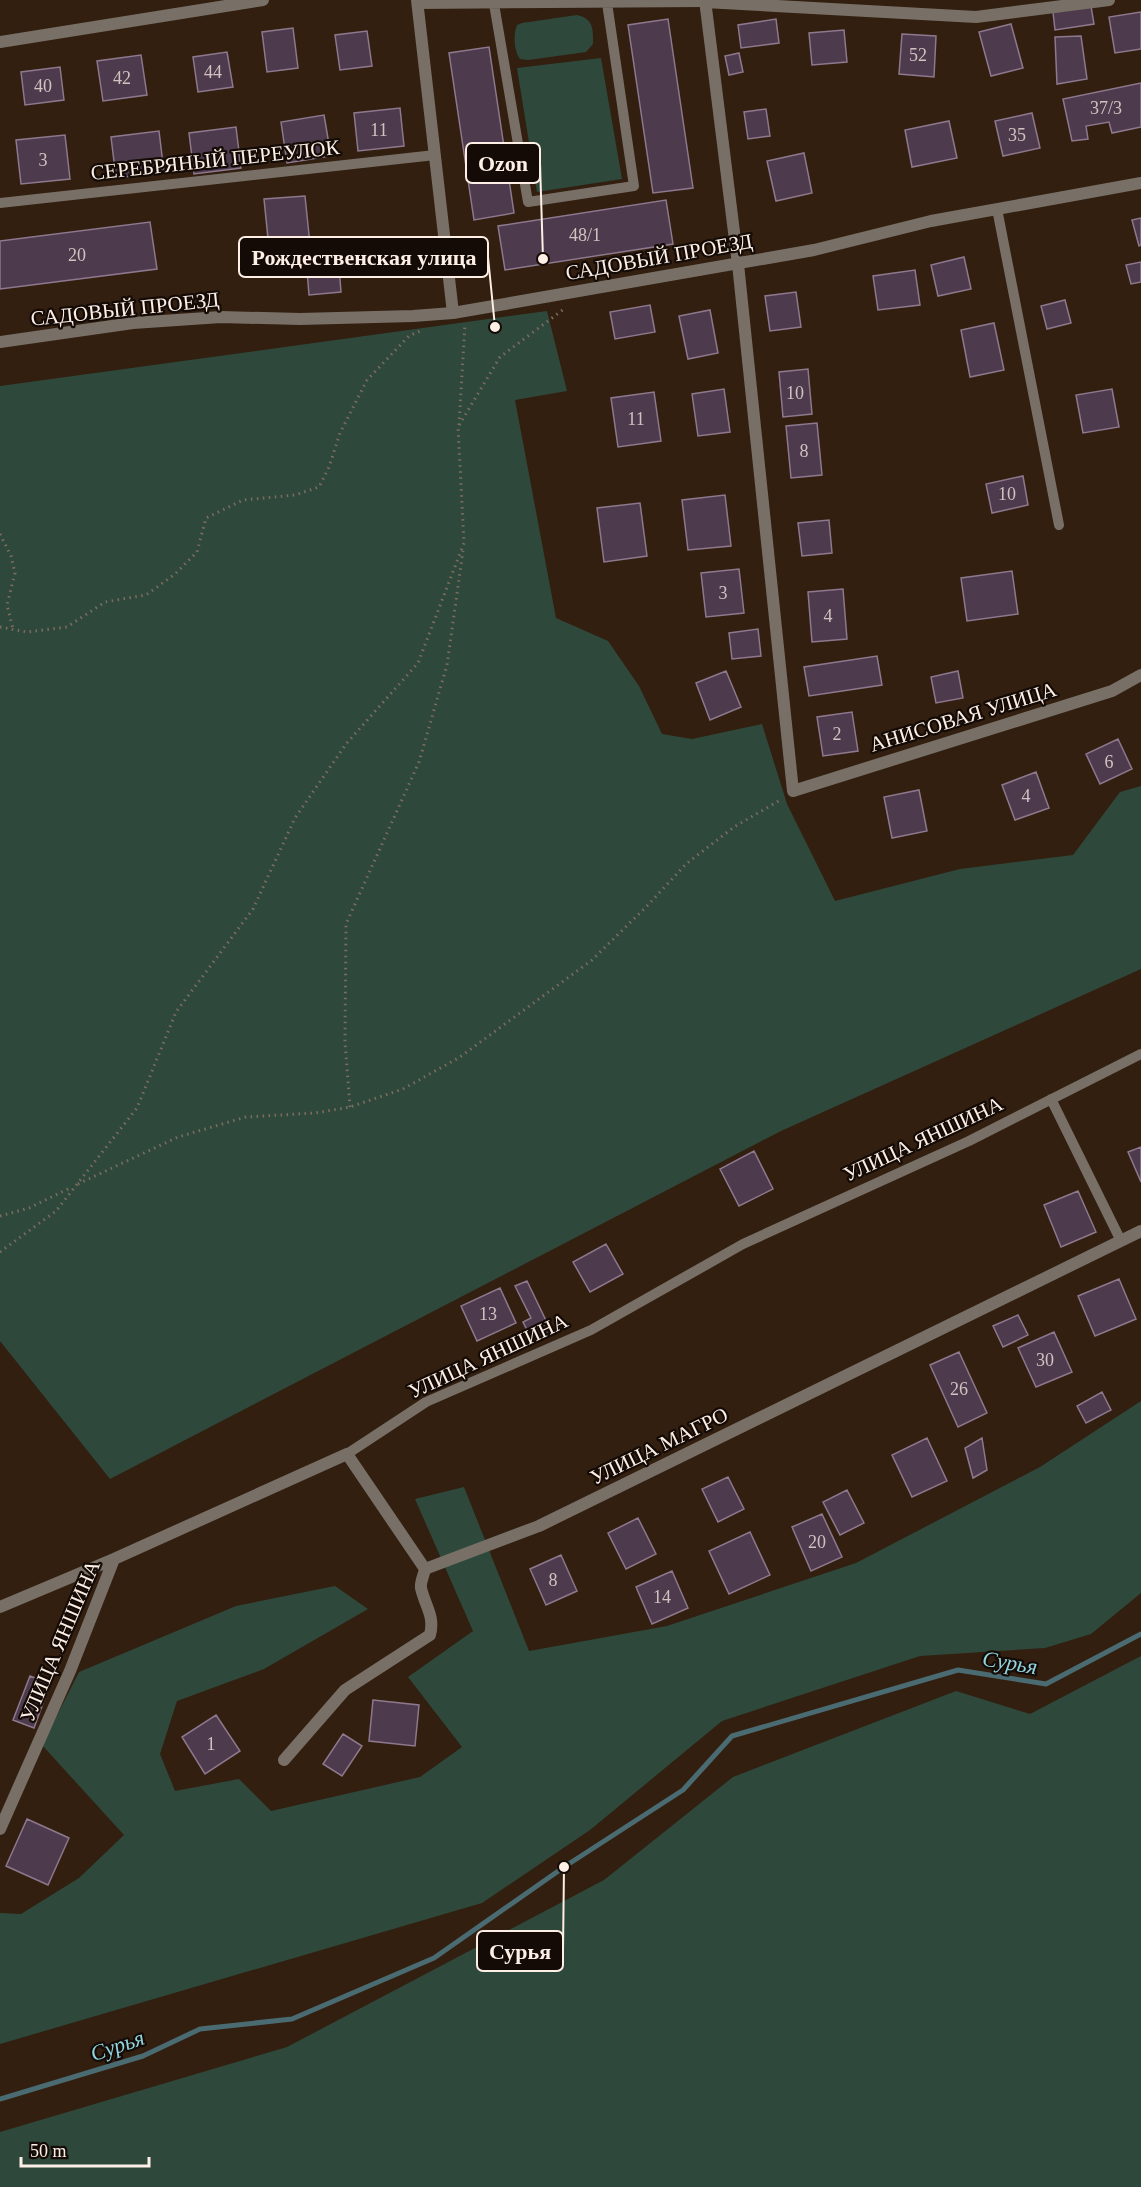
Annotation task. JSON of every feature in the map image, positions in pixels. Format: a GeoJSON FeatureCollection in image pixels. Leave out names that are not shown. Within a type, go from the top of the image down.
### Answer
{"type":"FeatureCollection","features":[{"type":"Feature","properties":{"kind":"street"},"geometry":{"type":"LineString","coordinates":[[0,42],[263,0]]}},
{"type":"Feature","properties":{"kind":"street"},"geometry":{"type":"LineString","coordinates":[[793,791],[738,264],[705,1],[976,17],[1109,0]]}},
{"type":"Feature","properties":{"kind":"street"},"geometry":{"type":"LineString","coordinates":[[417,2],[435,155],[459,312]]}},
{"type":"Feature","properties":{"kind":"street","name":"САДОВЫЙ ПРОЕЗД"},"geometry":{"type":"LineString","coordinates":[[0,342],[132,323],[221,317],[300,319],[412,316],[459,312],[814,250],[931,221],[1141,183]]}},
{"type":"Feature","properties":{"kind":"street","name":"АНИСОВАЯ УЛИЦА"},"geometry":{"type":"LineString","coordinates":[[793,791],[1112,691],[1141,675]]}},
{"type":"Feature","properties":{"kind":"street","name":"УЛИЦА МАГРО"},"geometry":{"type":"LineString","coordinates":[[425,1569],[539,1526],[1141,1231]]}},
{"type":"Feature","properties":{"kind":"street"},"geometry":{"type":"LineString","coordinates":[[284,1760],[345,1690],[430,1635],[432,1626],[431,1613],[421,1586],[425,1569],[347,1454]]}},
{"type":"Feature","properties":{"kind":"street","name":"УЛИЦА ЯНШИНА"},"geometry":{"type":"LineString","coordinates":[[0,1829],[70,1671],[114,1559],[347,1454]]}},
{"type":"Feature","properties":{"kind":"street"},"geometry":{"type":"LineString","coordinates":[[0,1607],[114,1559]]}},
{"type":"Feature","properties":{"kind":"lane"},"geometry":{"type":"LineString","coordinates":[[417,2],[494,4],[705,1]]}},
{"type":"Feature","properties":{"kind":"lane"},"geometry":{"type":"LineString","coordinates":[[494,4],[528,202],[634,186],[607,3]]}},
{"type":"Feature","properties":{"kind":"lane","name":"СЕРЕБРЯНЫЙ ПЕРЕУЛОК"},"geometry":{"type":"LineString","coordinates":[[0,203],[435,155]]}},
{"type":"Feature","properties":{"kind":"lane"},"geometry":{"type":"LineString","coordinates":[[998,209],[1059,525]]}},
{"type":"Feature","properties":{"kind":"lane","name":"УЛИЦА ЯНШИНА"},"geometry":{"type":"LineString","coordinates":[[347,1454],[426,1402],[591,1330],[743,1244],[969,1140],[1141,1054]]}},
{"type":"Feature","properties":{"kind":"lane"},"geometry":{"type":"LineString","coordinates":[[1052,1099],[1121,1241]]}},
{"type":"Feature","properties":{"kind":"path"},"geometry":{"type":"LineString","coordinates":[[458,427],[500,357],[565,309]]}},
{"type":"Feature","properties":{"kind":"path"},"geometry":{"type":"LineString","coordinates":[[350,1107],[345,1042],[346,924],[419,762],[447,665],[464,543],[458,427],[459,312]]}},
{"type":"Feature","properties":{"kind":"path"},"geometry":{"type":"LineString","coordinates":[[0,627],[27,632],[67,627],[105,602],[146,595],[175,574],[197,552],[206,518],[243,500],[295,495],[319,487],[329,467],[340,433],[367,380],[409,336],[426,328]]}},
{"type":"Feature","properties":{"kind":"path"},"geometry":{"type":"LineString","coordinates":[[0,534],[11,556],[15,573],[7,605],[14,630]]}},
{"type":"Feature","properties":{"kind":"path"},"geometry":{"type":"LineString","coordinates":[[0,1252],[56,1211],[137,1108],[176,1012],[253,909],[296,818],[346,744],[418,663],[464,543]]}},
{"type":"Feature","properties":{"kind":"path"},"geometry":{"type":"LineString","coordinates":[[0,1216],[29,1208],[178,1137],[246,1117],[315,1113],[350,1107],[403,1089],[460,1057],[592,960],[686,864],[734,827],[793,791]]}},
{"type":"Feature","properties":{"kind":"green space"},"geometry":{"type":"Polygon","coordinates":[[[577,15],[587,19],[592,29],[593,44],[586,52],[528,60],[520,59],[515,43],[517,25],[577,15]]]}},
{"type":"Feature","properties":{"kind":"green space"},"geometry":{"type":"Polygon","coordinates":[[[601,58],[622,179],[537,192],[517,68],[601,58]]]}},
{"type":"Feature","properties":{"kind":"green space"},"geometry":{"type":"Polygon","coordinates":[[[547,311],[567,391],[515,400],[556,618],[608,641],[639,686],[662,734],[692,739],[762,724],[787,804],[835,901],[960,869],[1073,855],[1120,792],[1141,786],[1141,969],[781,1131],[110,1479],[0,1341],[0,386],[547,311]]]}},
{"type":"Feature","properties":{"kind":"green space"},"geometry":{"type":"Polygon","coordinates":[[[1141,1401],[1141,1593],[1091,1634],[1045,1648],[920,1656],[722,1721],[590,1830],[482,1903],[0,2044],[0,1913],[21,1914],[79,1878],[124,1835],[42,1745],[79,1672],[236,1606],[335,1586],[368,1609],[264,1669],[177,1701],[160,1754],[175,1791],[239,1779],[271,1811],[420,1777],[462,1747],[408,1677],[473,1631],[415,1499],[464,1487],[529,1651],[667,1626],[856,1563],[1040,1467],[1141,1401]]]}},
{"type":"Feature","properties":{"kind":"green space"},"geometry":{"type":"Polygon","coordinates":[[[1141,1656],[1141,2187],[0,2187],[0,2132],[287,2047],[604,1880],[733,1777],[956,1691],[1030,1714],[1141,1656]]]}},
{"type":"Feature","properties":{"kind":"building"},"geometry":{"type":"Polygon","coordinates":[[[1091,6],[1094,24],[1055,30],[1053,12],[1091,6]]]}},
{"type":"Feature","properties":{"kind":"building"},"geometry":{"type":"Polygon","coordinates":[[[1141,12],[1141,49],[1115,53],[1109,17],[1141,12]]]}},
{"type":"Feature","properties":{"kind":"building"},"geometry":{"type":"Polygon","coordinates":[[[668,19],[693,188],[653,193],[628,25],[668,19]]]}},
{"type":"Feature","properties":{"kind":"building"},"geometry":{"type":"Polygon","coordinates":[[[776,19],[779,43],[741,48],[738,25],[776,19]]]}},
{"type":"Feature","properties":{"kind":"building"},"geometry":{"type":"Polygon","coordinates":[[[1011,24],[1023,68],[991,76],[979,32],[1011,24]]]}},
{"type":"Feature","properties":{"kind":"building"},"geometry":{"type":"Polygon","coordinates":[[[293,28],[298,68],[267,72],[262,32],[293,28]]]}},
{"type":"Feature","properties":{"kind":"building"},"geometry":{"type":"Polygon","coordinates":[[[844,30],[847,62],[812,65],[809,33],[844,30]]]}},
{"type":"Feature","properties":{"kind":"building"},"geometry":{"type":"Polygon","coordinates":[[[367,31],[372,66],[340,70],[335,35],[367,31]]]}},
{"type":"Feature","properties":{"kind":"building"},"geometry":{"type":"Polygon","coordinates":[[[902,34],[936,36],[934,77],[899,74],[902,34]]]}},
{"type":"Feature","properties":{"kind":"building"},"geometry":{"type":"Polygon","coordinates":[[[1081,36],[1087,79],[1057,84],[1055,37],[1081,36]]]}},
{"type":"Feature","properties":{"kind":"building"},"geometry":{"type":"Polygon","coordinates":[[[489,47],[514,213],[474,220],[449,53],[489,47]]]}},
{"type":"Feature","properties":{"kind":"building"},"geometry":{"type":"Polygon","coordinates":[[[227,52],[233,87],[198,92],[193,57],[227,52]]]}},
{"type":"Feature","properties":{"kind":"building"},"geometry":{"type":"Polygon","coordinates":[[[739,53],[743,72],[729,75],[725,56],[739,53]]]}},
{"type":"Feature","properties":{"kind":"building"},"geometry":{"type":"Polygon","coordinates":[[[141,55],[147,95],[103,101],[97,61],[141,55]]]}},
{"type":"Feature","properties":{"kind":"building"},"geometry":{"type":"Polygon","coordinates":[[[60,67],[64,100],[25,105],[21,72],[60,67]]]}},
{"type":"Feature","properties":{"kind":"building"},"geometry":{"type":"Polygon","coordinates":[[[1141,83],[1141,127],[1112,133],[1109,122],[1086,126],[1088,139],[1072,141],[1063,99],[1141,83]]]}},
{"type":"Feature","properties":{"kind":"building"},"geometry":{"type":"Polygon","coordinates":[[[400,108],[404,146],[358,151],[354,113],[400,108]]]}},
{"type":"Feature","properties":{"kind":"building"},"geometry":{"type":"Polygon","coordinates":[[[766,109],[770,136],[748,139],[744,112],[766,109]]]}},
{"type":"Feature","properties":{"kind":"building"},"geometry":{"type":"Polygon","coordinates":[[[1032,113],[1040,148],[1003,156],[995,121],[1032,113]]]}},
{"type":"Feature","properties":{"kind":"building"},"geometry":{"type":"Polygon","coordinates":[[[324,115],[331,156],[287,163],[281,122],[324,115]]]}},
{"type":"Feature","properties":{"kind":"building"},"geometry":{"type":"Polygon","coordinates":[[[949,121],[957,158],[912,167],[905,130],[949,121]]]}},
{"type":"Feature","properties":{"kind":"building"},"geometry":{"type":"Polygon","coordinates":[[[236,127],[241,168],[194,174],[189,133],[236,127]]]}},
{"type":"Feature","properties":{"kind":"building"},"geometry":{"type":"Polygon","coordinates":[[[159,131],[164,172],[116,178],[111,137],[159,131]]]}},
{"type":"Feature","properties":{"kind":"building"},"geometry":{"type":"Polygon","coordinates":[[[65,135],[70,179],[21,184],[16,140],[65,135]]]}},
{"type":"Feature","properties":{"kind":"building"},"geometry":{"type":"Polygon","coordinates":[[[804,153],[812,193],[776,201],[767,161],[804,153]]]}},
{"type":"Feature","properties":{"kind":"building"},"geometry":{"type":"Polygon","coordinates":[[[305,196],[311,254],[270,258],[264,199],[305,196]]]}},
{"type":"Feature","properties":{"kind":"building"},"geometry":{"type":"Polygon","coordinates":[[[666,200],[673,244],[505,270],[498,226],[666,200]]]}},
{"type":"Feature","properties":{"kind":"building"},"geometry":{"type":"Polygon","coordinates":[[[1141,218],[1141,245],[1139,246],[1132,220],[1141,218]]]}},
{"type":"Feature","properties":{"kind":"building"},"geometry":{"type":"Polygon","coordinates":[[[150,222],[157,269],[0,289],[0,241],[150,222]]]}},
{"type":"Feature","properties":{"kind":"building"},"geometry":{"type":"Polygon","coordinates":[[[964,257],[971,289],[938,296],[931,265],[964,257]]]}},
{"type":"Feature","properties":{"kind":"building"},"geometry":{"type":"Polygon","coordinates":[[[1141,262],[1141,282],[1131,284],[1126,265],[1141,262]]]}},
{"type":"Feature","properties":{"kind":"building"},"geometry":{"type":"Polygon","coordinates":[[[339,267],[341,292],[309,295],[307,270],[339,267]]]}},
{"type":"Feature","properties":{"kind":"building"},"geometry":{"type":"Polygon","coordinates":[[[915,270],[920,305],[878,310],[873,276],[915,270]]]}},
{"type":"Feature","properties":{"kind":"building"},"geometry":{"type":"Polygon","coordinates":[[[796,292],[801,327],[770,331],[765,296],[796,292]]]}},
{"type":"Feature","properties":{"kind":"building"},"geometry":{"type":"Polygon","coordinates":[[[1065,300],[1071,323],[1047,329],[1041,306],[1065,300]]]}},
{"type":"Feature","properties":{"kind":"building"},"geometry":{"type":"Polygon","coordinates":[[[650,305],[655,332],[615,339],[610,312],[650,305]]]}},
{"type":"Feature","properties":{"kind":"building"},"geometry":{"type":"Polygon","coordinates":[[[710,310],[718,353],[688,359],[679,316],[710,310]]]}},
{"type":"Feature","properties":{"kind":"building"},"geometry":{"type":"Polygon","coordinates":[[[994,323],[1004,370],[970,377],[961,330],[994,323]]]}},
{"type":"Feature","properties":{"kind":"building"},"geometry":{"type":"Polygon","coordinates":[[[808,369],[812,414],[783,417],[779,372],[808,369]]]}},
{"type":"Feature","properties":{"kind":"building"},"geometry":{"type":"Polygon","coordinates":[[[724,389],[730,432],[698,436],[692,394],[724,389]]]}},
{"type":"Feature","properties":{"kind":"building"},"geometry":{"type":"Polygon","coordinates":[[[1112,389],[1119,427],[1083,433],[1076,395],[1112,389]]]}},
{"type":"Feature","properties":{"kind":"building"},"geometry":{"type":"Polygon","coordinates":[[[654,392],[661,441],[618,447],[611,398],[654,392]]]}},
{"type":"Feature","properties":{"kind":"building"},"geometry":{"type":"Polygon","coordinates":[[[817,423],[822,475],[791,478],[786,426],[817,423]]]}},
{"type":"Feature","properties":{"kind":"building"},"geometry":{"type":"Polygon","coordinates":[[[1023,476],[1028,505],[992,513],[986,484],[1023,476]]]}},
{"type":"Feature","properties":{"kind":"building"},"geometry":{"type":"Polygon","coordinates":[[[725,495],[731,546],[688,550],[682,500],[725,495]]]}},
{"type":"Feature","properties":{"kind":"building"},"geometry":{"type":"Polygon","coordinates":[[[640,503],[647,556],[604,562],[597,508],[640,503]]]}},
{"type":"Feature","properties":{"kind":"building"},"geometry":{"type":"Polygon","coordinates":[[[829,520],[832,553],[802,556],[798,523],[829,520]]]}},
{"type":"Feature","properties":{"kind":"building"},"geometry":{"type":"Polygon","coordinates":[[[739,569],[744,613],[706,617],[701,573],[739,569]]]}},
{"type":"Feature","properties":{"kind":"building"},"geometry":{"type":"Polygon","coordinates":[[[1012,571],[1018,614],[967,621],[961,578],[1012,571]]]}},
{"type":"Feature","properties":{"kind":"building"},"geometry":{"type":"Polygon","coordinates":[[[843,589],[847,639],[812,642],[808,592],[843,589]]]}},
{"type":"Feature","properties":{"kind":"building"},"geometry":{"type":"Polygon","coordinates":[[[758,629],[761,656],[732,659],[729,633],[758,629]]]}},
{"type":"Feature","properties":{"kind":"building"},"geometry":{"type":"Polygon","coordinates":[[[877,656],[882,685],[809,696],[804,667],[877,656]]]}},
{"type":"Feature","properties":{"kind":"building"},"geometry":{"type":"Polygon","coordinates":[[[726,671],[741,707],[710,720],[696,683],[726,671]]]}},
{"type":"Feature","properties":{"kind":"building"},"geometry":{"type":"Polygon","coordinates":[[[958,671],[963,698],[936,703],[931,677],[958,671]]]}},
{"type":"Feature","properties":{"kind":"building"},"geometry":{"type":"Polygon","coordinates":[[[852,712],[858,751],[823,756],[817,717],[852,712]]]}},
{"type":"Feature","properties":{"kind":"building"},"geometry":{"type":"Polygon","coordinates":[[[1118,739],[1132,769],[1100,784],[1086,754],[1118,739]]]}},
{"type":"Feature","properties":{"kind":"building"},"geometry":{"type":"Polygon","coordinates":[[[1036,772],[1049,808],[1015,820],[1002,785],[1036,772]]]}},
{"type":"Feature","properties":{"kind":"building"},"geometry":{"type":"Polygon","coordinates":[[[919,790],[927,831],[892,838],[884,797],[919,790]]]}},
{"type":"Feature","properties":{"kind":"building"},"geometry":{"type":"Polygon","coordinates":[[[1141,1147],[1141,1182],[1128,1152],[1141,1147]]]}},
{"type":"Feature","properties":{"kind":"building"},"geometry":{"type":"Polygon","coordinates":[[[754,1151],[773,1189],[739,1206],[720,1169],[754,1151]]]}},
{"type":"Feature","properties":{"kind":"building"},"geometry":{"type":"Polygon","coordinates":[[[1078,1191],[1096,1232],[1061,1247],[1044,1205],[1078,1191]]]}},
{"type":"Feature","properties":{"kind":"building"},"geometry":{"type":"Polygon","coordinates":[[[606,1244],[623,1274],[590,1292],[573,1262],[606,1244]]]}},
{"type":"Feature","properties":{"kind":"building"},"geometry":{"type":"Polygon","coordinates":[[[1119,1279],[1136,1319],[1095,1336],[1078,1296],[1119,1279]]]}},
{"type":"Feature","properties":{"kind":"building"},"geometry":{"type":"Polygon","coordinates":[[[527,1281],[552,1333],[533,1342],[523,1322],[531,1318],[515,1286],[527,1281]]]}},
{"type":"Feature","properties":{"kind":"building"},"geometry":{"type":"Polygon","coordinates":[[[500,1288],[516,1323],[477,1341],[461,1306],[500,1288]]]}},
{"type":"Feature","properties":{"kind":"building"},"geometry":{"type":"Polygon","coordinates":[[[1018,1315],[1028,1335],[1003,1347],[993,1326],[1018,1315]]]}},
{"type":"Feature","properties":{"kind":"building"},"geometry":{"type":"Polygon","coordinates":[[[1054,1332],[1072,1372],[1036,1387],[1018,1348],[1054,1332]]]}},
{"type":"Feature","properties":{"kind":"building"},"geometry":{"type":"Polygon","coordinates":[[[959,1352],[987,1413],[958,1427],[930,1365],[959,1352]]]}},
{"type":"Feature","properties":{"kind":"building"},"geometry":{"type":"Polygon","coordinates":[[[1102,1392],[1111,1410],[1086,1423],[1077,1406],[1102,1392]]]}},
{"type":"Feature","properties":{"kind":"building"},"geometry":{"type":"Polygon","coordinates":[[[927,1438],[947,1481],[912,1497],[892,1455],[927,1438]]]}},
{"type":"Feature","properties":{"kind":"building"},"geometry":{"type":"Polygon","coordinates":[[[982,1438],[987,1470],[973,1478],[965,1448],[982,1438]]]}},
{"type":"Feature","properties":{"kind":"building"},"geometry":{"type":"Polygon","coordinates":[[[728,1477],[744,1509],[718,1522],[702,1489],[728,1477]]]}},
{"type":"Feature","properties":{"kind":"building"},"geometry":{"type":"Polygon","coordinates":[[[847,1490],[864,1523],[840,1535],[823,1502],[847,1490]]]}},
{"type":"Feature","properties":{"kind":"building"},"geometry":{"type":"Polygon","coordinates":[[[822,1514],[842,1557],[811,1571],[792,1527],[822,1514]]]}},
{"type":"Feature","properties":{"kind":"building"},"geometry":{"type":"Polygon","coordinates":[[[638,1518],[656,1554],[626,1569],[608,1533],[638,1518]]]}},
{"type":"Feature","properties":{"kind":"building"},"geometry":{"type":"Polygon","coordinates":[[[750,1532],[770,1575],[729,1594],[709,1551],[750,1532]]]}},
{"type":"Feature","properties":{"kind":"building"},"geometry":{"type":"Polygon","coordinates":[[[561,1555],[577,1591],[546,1605],[530,1569],[561,1555]]]}},
{"type":"Feature","properties":{"kind":"building"},"geometry":{"type":"Polygon","coordinates":[[[672,1571],[688,1608],[652,1624],[636,1587],[672,1571]]]}},
{"type":"Feature","properties":{"kind":"building"},"geometry":{"type":"Polygon","coordinates":[[[30,1676],[50,1684],[34,1728],[13,1720],[30,1676]]]}},
{"type":"Feature","properties":{"kind":"building"},"geometry":{"type":"Polygon","coordinates":[[[373,1700],[419,1705],[415,1746],[369,1741],[373,1700]]]}},
{"type":"Feature","properties":{"kind":"building"},"geometry":{"type":"Polygon","coordinates":[[[216,1715],[240,1751],[205,1774],[182,1737],[216,1715]]]}},
{"type":"Feature","properties":{"kind":"building"},"geometry":{"type":"Polygon","coordinates":[[[343,1734],[362,1746],[342,1776],[323,1764],[343,1734]]]}},
{"type":"Feature","properties":{"kind":"building"},"geometry":{"type":"Polygon","coordinates":[[[27,1819],[69,1838],[48,1885],[6,1866],[27,1819]]]}},
{"type":"Feature","properties":{"kind":"waterway","name":"Сурья"},"geometry":{"type":"LineString","coordinates":[[0,2099],[143,2056],[200,2029],[292,2019],[434,1958],[564,1867],[683,1790],[732,1736],[958,1670],[1046,1684],[1141,1634]]}},
{"type":"Feature","properties":{"kind":"place","name":"Ozon"},"geometry":{"type":"Point","coordinates":[543,259]}},
{"type":"Feature","properties":{"kind":"place","name":"Рождественская улица"},"geometry":{"type":"Point","coordinates":[495,327]}},
{"type":"Feature","properties":{"kind":"place","name":"Сурья"},"geometry":{"type":"Point","coordinates":[564,1867]}}]}
